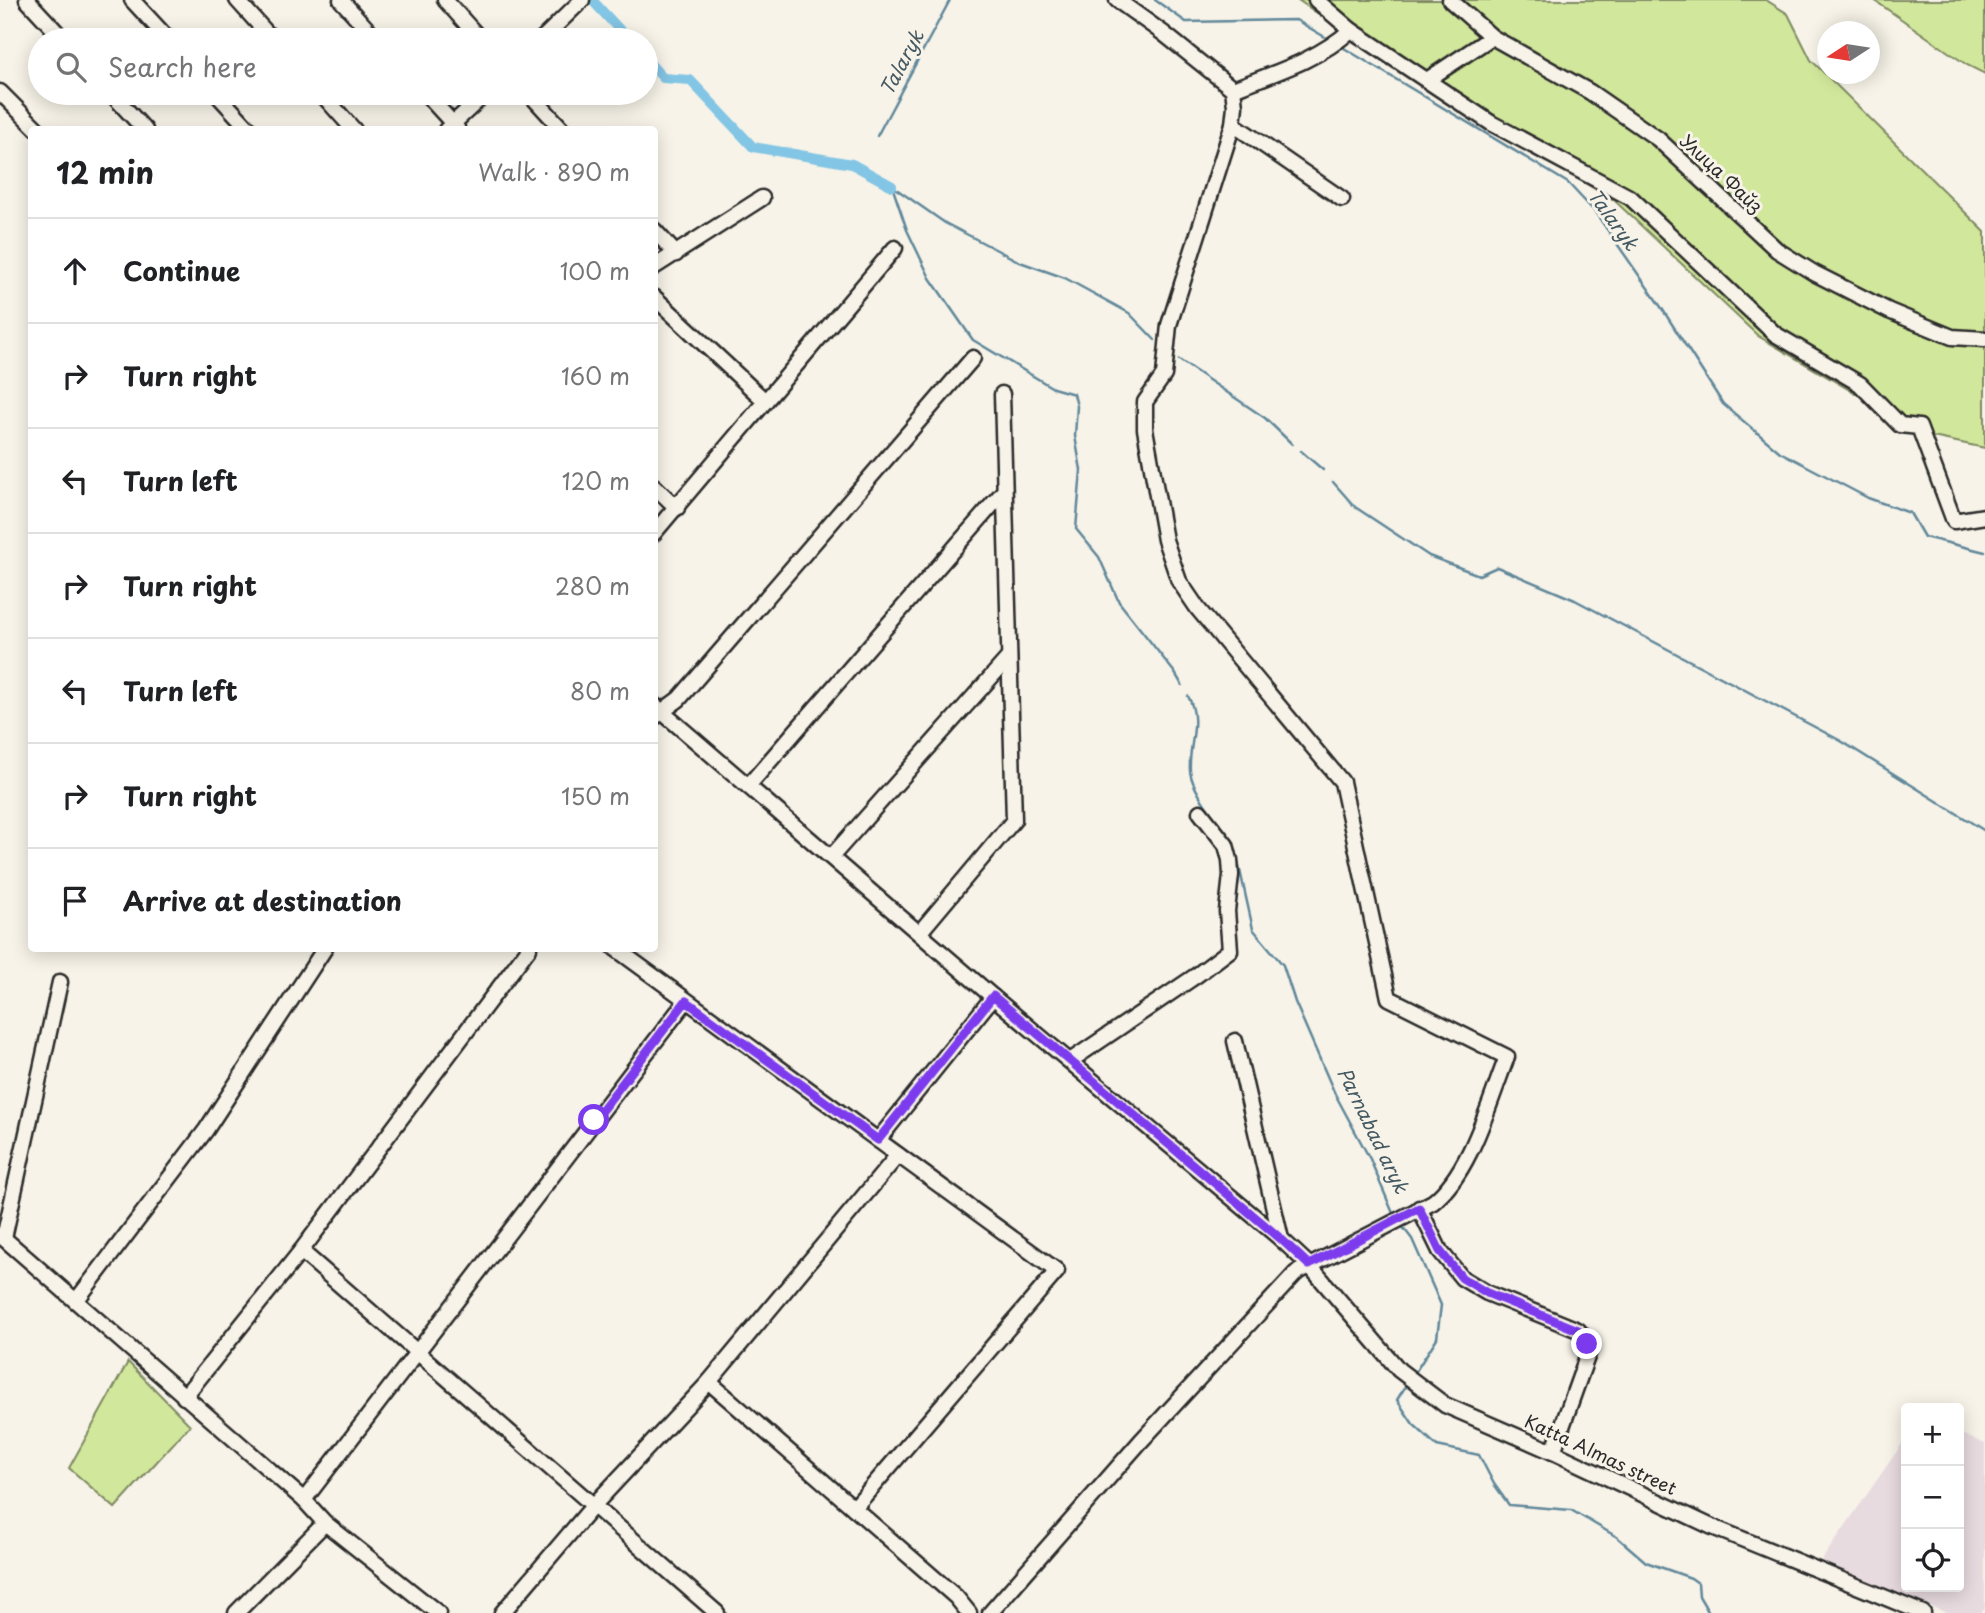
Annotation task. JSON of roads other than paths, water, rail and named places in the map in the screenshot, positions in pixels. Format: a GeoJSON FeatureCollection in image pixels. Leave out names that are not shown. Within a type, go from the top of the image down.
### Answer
{"type":"FeatureCollection","features":[{"type":"Feature","properties":{"kind":"street"},"geometry":{"type":"LineString","coordinates":[[27,0],[53,28]]}},
{"type":"Feature","properties":{"kind":"street"},"geometry":{"type":"LineString","coordinates":[[132,0],[158,28]]}},
{"type":"Feature","properties":{"kind":"street"},"geometry":{"type":"LineString","coordinates":[[237,0],[262,28]]}},
{"type":"Feature","properties":{"kind":"street"},"geometry":{"type":"LineString","coordinates":[[341,0],[366,28]]}},
{"type":"Feature","properties":{"kind":"street"},"geometry":{"type":"LineString","coordinates":[[444,0],[470,28]]}},
{"type":"Feature","properties":{"kind":"street"},"geometry":{"type":"LineString","coordinates":[[553,28],[582,0]]}},
{"type":"Feature","properties":{"kind":"street"},"geometry":{"type":"LineString","coordinates":[[990,1613],[1140,1442],[1296,1273],[1439,1197],[1456,1177],[1507,1056],[1389,998],[1342,782],[1218,634],[1179,581],[1166,540],[1145,429],[1145,402],[1164,375],[1169,325],[1233,124],[1235,106],[1233,89],[1117,0]]}},
{"type":"Feature","properties":{"kind":"street"},"geometry":{"type":"LineString","coordinates":[[1316,0],[1341,38],[1427,80],[1491,124],[1631,198],[1775,334],[1860,384],[1900,425],[1919,426],[1954,521],[1985,516]]}},
{"type":"Feature","properties":{"kind":"street","name":"Улица Файз"},"geometry":{"type":"LineString","coordinates":[[1450,0],[1492,37],[1590,92],[1658,139],[1777,250],[1805,268],[1889,312],[1952,337],[1985,339]]}},
{"type":"Feature","properties":{"kind":"street"},"geometry":{"type":"LineString","coordinates":[[1427,80],[1492,37]]}},
{"type":"Feature","properties":{"kind":"street"},"geometry":{"type":"LineString","coordinates":[[1233,89],[1301,63],[1341,38]]}},
{"type":"Feature","properties":{"kind":"street"},"geometry":{"type":"LineString","coordinates":[[0,92],[34,126]]}},
{"type":"Feature","properties":{"kind":"street"},"geometry":{"type":"LineString","coordinates":[[122,105],[141,126]]}},
{"type":"Feature","properties":{"kind":"street"},"geometry":{"type":"LineString","coordinates":[[227,105],[246,126]]}},
{"type":"Feature","properties":{"kind":"street"},"geometry":{"type":"LineString","coordinates":[[332,105],[350,126]]}},
{"type":"Feature","properties":{"kind":"street"},"geometry":{"type":"LineString","coordinates":[[435,105],[451,126]]}},
{"type":"Feature","properties":{"kind":"street"},"geometry":{"type":"LineString","coordinates":[[453,126],[474,105]]}},
{"type":"Feature","properties":{"kind":"street"},"geometry":{"type":"LineString","coordinates":[[540,105],[559,126]]}},
{"type":"Feature","properties":{"kind":"street"},"geometry":{"type":"LineString","coordinates":[[1233,124],[1342,199]]}},
{"type":"Feature","properties":{"kind":"street"},"geometry":{"type":"LineString","coordinates":[[658,265],[762,198]]}},
{"type":"Feature","properties":{"kind":"street"},"geometry":{"type":"LineString","coordinates":[[658,234],[676,254]]}},
{"type":"Feature","properties":{"kind":"street"},"geometry":{"type":"LineString","coordinates":[[658,529],[895,248]]}},
{"type":"Feature","properties":{"kind":"street"},"geometry":{"type":"LineString","coordinates":[[658,301],[765,401]]}},
{"type":"Feature","properties":{"kind":"street"},"geometry":{"type":"LineString","coordinates":[[658,710],[679,699],[973,358]]}},
{"type":"Feature","properties":{"kind":"street"},"geometry":{"type":"LineString","coordinates":[[920,932],[1014,820],[1002,394]]}},
{"type":"Feature","properties":{"kind":"street"},"geometry":{"type":"LineString","coordinates":[[658,490],[677,508]]}},
{"type":"Feature","properties":{"kind":"street"},"geometry":{"type":"LineString","coordinates":[[748,786],[1004,491]]}},
{"type":"Feature","properties":{"kind":"street"},"geometry":{"type":"LineString","coordinates":[[832,856],[1009,657]]}},
{"type":"Feature","properties":{"kind":"street","name":"Katta Almas street"},"geometry":{"type":"LineString","coordinates":[[658,712],[832,856],[1281,1239],[1309,1265],[1399,1370],[1419,1387],[1445,1405],[1553,1452],[1710,1526],[1898,1608],[1923,1613]]}},
{"type":"Feature","properties":{"kind":"street"},"geometry":{"type":"LineString","coordinates":[[1070,1061],[1198,975],[1230,950],[1227,911],[1230,860],[1226,845],[1200,812]]}},
{"type":"Feature","properties":{"kind":"street"},"geometry":{"type":"LineString","coordinates":[[76,1301],[206,1130],[322,952]]}},
{"type":"Feature","properties":{"kind":"street"},"geometry":{"type":"LineString","coordinates":[[184,1397],[301,1251],[526,952]]}},
{"type":"Feature","properties":{"kind":"street"},"geometry":{"type":"LineString","coordinates":[[620,952],[1057,1270],[855,1508]]}},
{"type":"Feature","properties":{"kind":"street"},"geometry":{"type":"LineString","coordinates":[[60,982],[2,1237],[304,1500],[325,1522],[438,1613]]}},
{"type":"Feature","properties":{"kind":"street"},"geometry":{"type":"LineString","coordinates":[[878,1140],[993,996]]}},
{"type":"Feature","properties":{"kind":"street"},"geometry":{"type":"LineString","coordinates":[[304,1500],[686,1001]]}},
{"type":"Feature","properties":{"kind":"street"},"geometry":{"type":"LineString","coordinates":[[1235,1041],[1281,1239]]}},
{"type":"Feature","properties":{"kind":"street"},"geometry":{"type":"LineString","coordinates":[[502,1613],[594,1505],[709,1382],[898,1155]]}},
{"type":"Feature","properties":{"kind":"street"},"geometry":{"type":"LineString","coordinates":[[1419,1208],[1440,1251],[1462,1278],[1487,1293],[1578,1330],[1583,1336],[1588,1347],[1587,1358],[1553,1452]]}},
{"type":"Feature","properties":{"kind":"street"},"geometry":{"type":"LineString","coordinates":[[301,1251],[717,1613]]}},
{"type":"Feature","properties":{"kind":"street"},"geometry":{"type":"LineString","coordinates":[[709,1382],[956,1597],[970,1613]]}},
{"type":"Feature","properties":{"kind":"street"},"geometry":{"type":"LineString","coordinates":[[236,1613],[325,1522]]}},
{"type":"Feature","properties":{"kind":"waterway","name":"Parnabad aryk"},"geometry":{"type":"LineString","coordinates":[[592,0],[618,28]]}},
{"type":"Feature","properties":{"kind":"waterway","name":"Talaryk"},"geometry":{"type":"LineString","coordinates":[[877,136],[950,0]]}},
{"type":"Feature","properties":{"kind":"waterway","name":"Talaryk"},"geometry":{"type":"LineString","coordinates":[[1155,0],[1186,22],[1296,20],[1330,40]]}},
{"type":"Feature","properties":{"kind":"waterway","name":"Talaryk"},"geometry":{"type":"LineString","coordinates":[[1339,45],[1568,183],[1595,212],[1661,307],[1723,404],[1780,452],[1868,498],[1910,513],[1924,537],[1985,552]]}},
{"type":"Feature","properties":{"kind":"waterway","name":"Parnabad aryk"},"geometry":{"type":"LineString","coordinates":[[658,72],[663,78],[690,80],[753,147],[852,164],[892,186]]}},
{"type":"Feature","properties":{"kind":"waterway","name":"Parnabad aryk"},"geometry":{"type":"LineString","coordinates":[[892,186],[907,230],[930,278],[973,340],[1053,388],[1074,394],[1077,406],[1075,436],[1081,470],[1076,529],[1099,557],[1119,602],[1182,685]]}},
{"type":"Feature","properties":{"kind":"waterway"},"geometry":{"type":"LineString","coordinates":[[892,186],[945,223],[1020,262],[1065,278],[1129,313],[1155,340]]}},
{"type":"Feature","properties":{"kind":"waterway"},"geometry":{"type":"LineString","coordinates":[[1179,360],[1265,418],[1292,444]]}},
{"type":"Feature","properties":{"kind":"waterway"},"geometry":{"type":"LineString","coordinates":[[1301,451],[1323,470]]}},
{"type":"Feature","properties":{"kind":"waterway"},"geometry":{"type":"LineString","coordinates":[[1333,482],[1355,507],[1429,556],[1479,575],[1497,567],[1575,600],[1841,741],[1985,831]]}},
{"type":"Feature","properties":{"kind":"waterway","name":"Parnabad aryk"},"geometry":{"type":"LineString","coordinates":[[1188,696],[1194,715],[1190,771],[1194,786],[1222,829]]}},
{"type":"Feature","properties":{"kind":"waterway","name":"Parnabad aryk"},"geometry":{"type":"LineString","coordinates":[[1232,843],[1253,929],[1283,965],[1295,1002],[1335,1094],[1370,1159],[1395,1218]]}},
{"type":"Feature","properties":{"kind":"waterway","name":"Parnabad aryk"},"geometry":{"type":"LineString","coordinates":[[1402,1226],[1412,1239],[1441,1305],[1437,1338],[1414,1374]]}},
{"type":"Feature","properties":{"kind":"waterway","name":"Parnabad aryk"},"geometry":{"type":"LineString","coordinates":[[1408,1382],[1397,1400],[1413,1424],[1437,1446],[1479,1455],[1509,1505],[1571,1510],[1617,1537],[1646,1562],[1698,1583],[1699,1596],[1709,1613]]}}]}
